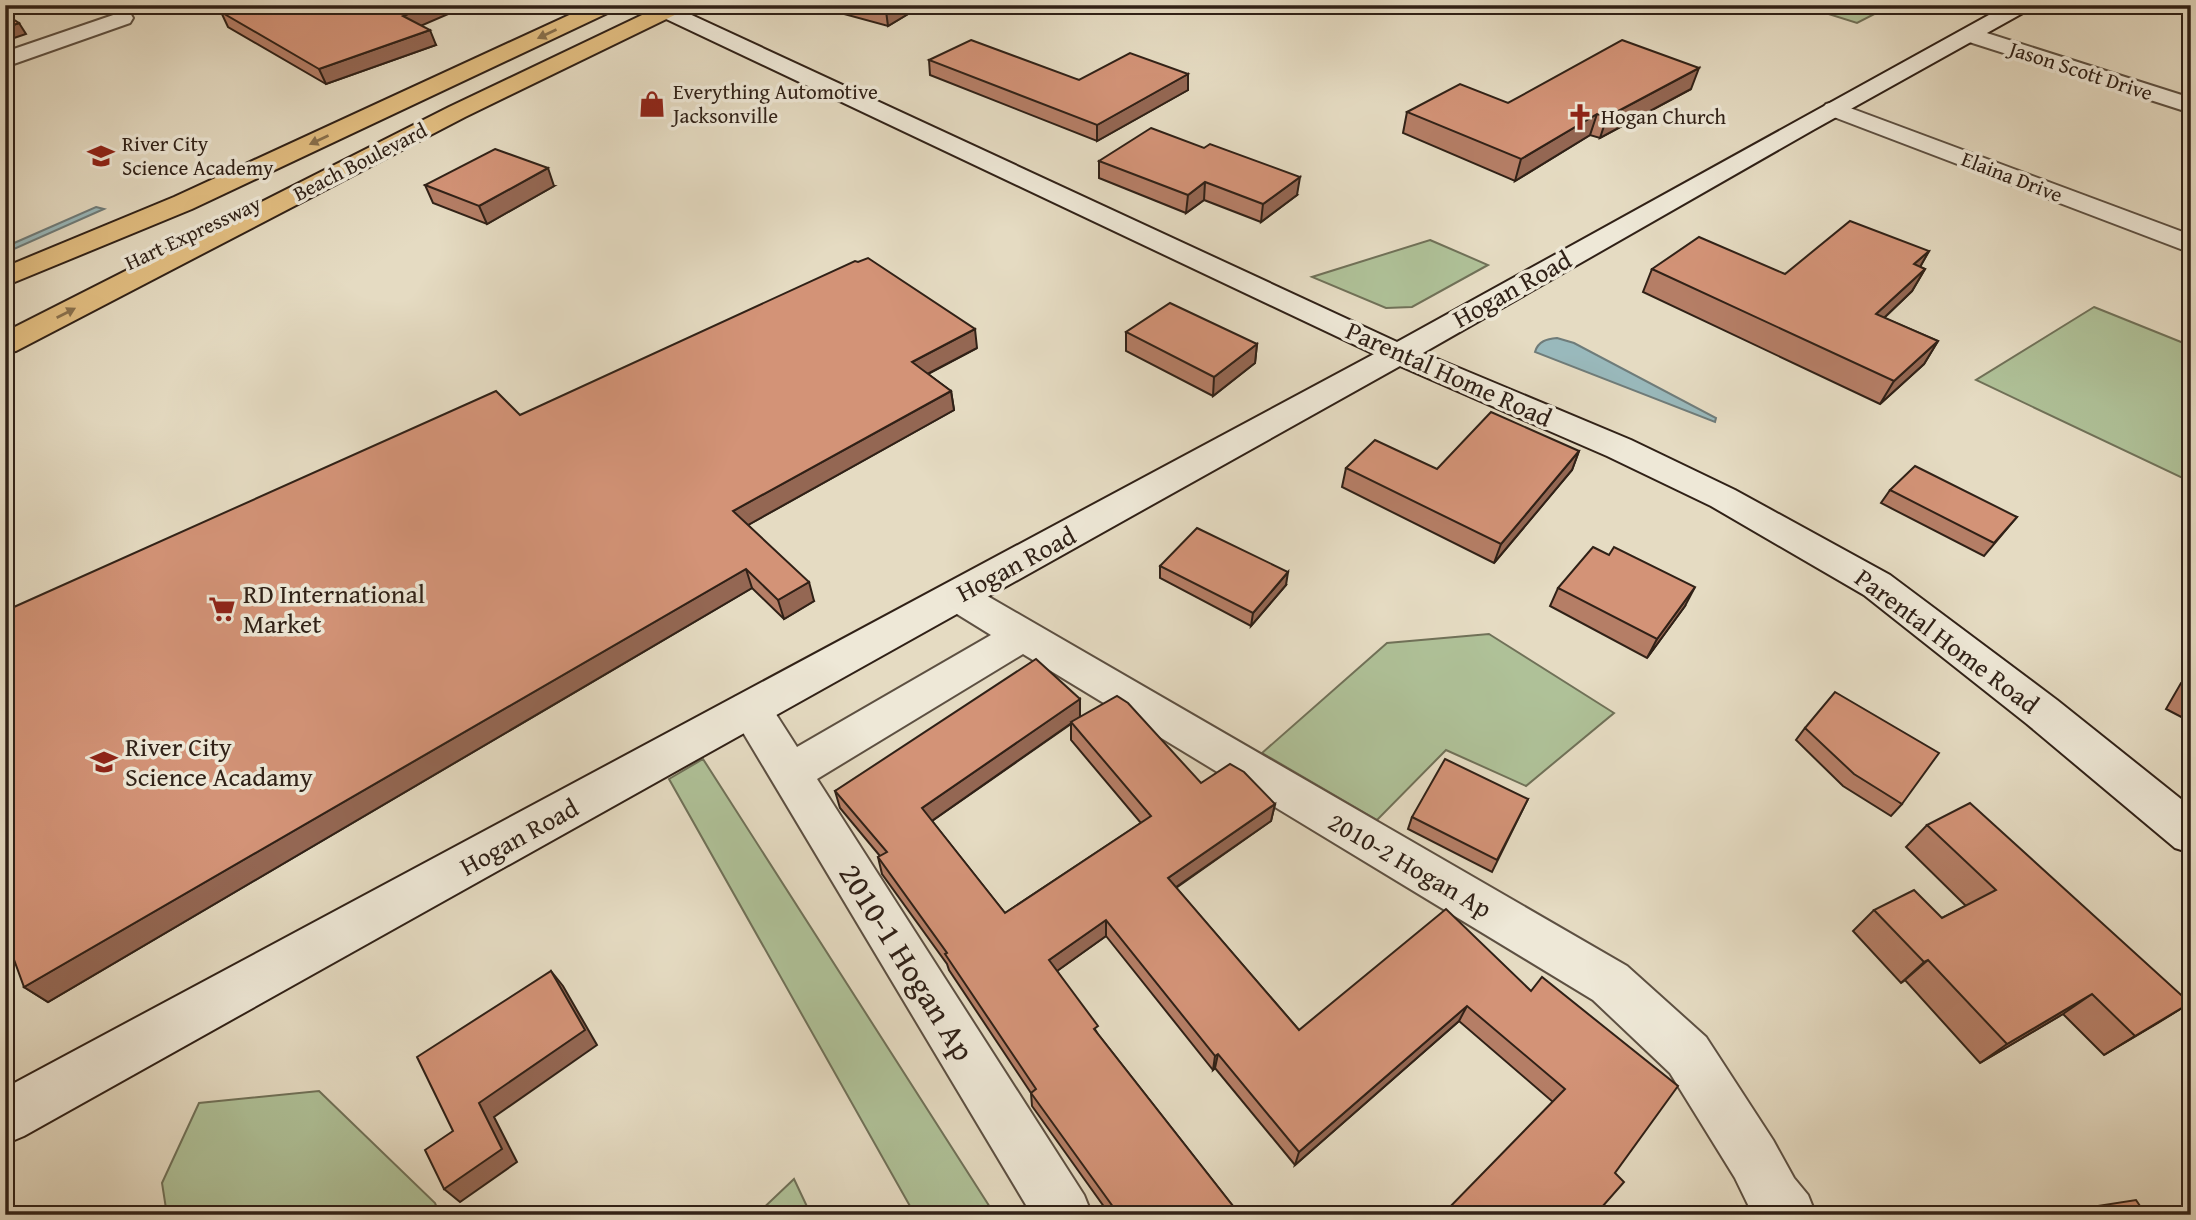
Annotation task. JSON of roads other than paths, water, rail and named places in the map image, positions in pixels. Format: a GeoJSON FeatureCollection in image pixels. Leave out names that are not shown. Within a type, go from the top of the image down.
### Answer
{"type":"FeatureCollection","features":[{"type":"Feature","properties":{"kind":"highway","name":"Beach Boulevard"},"geometry":{"type":"LineString","coordinates":[[5,277],[183,203],[609,5]]}},
{"type":"Feature","properties":{"kind":"highway","name":"Beach Boulevard"},"geometry":{"type":"LineString","coordinates":[[5,344],[666,7]]}},
{"type":"Feature","properties":{"kind":"highway","name":"Hart Expressway"},"geometry":{"type":"LineString","coordinates":[[5,319],[457,112]]}},
{"type":"Feature","properties":{"kind":"highway","name":"Hart Expressway"},"geometry":{"type":"LineString","coordinates":[[5,292],[183,203]]}},
{"type":"Feature","properties":{"kind":"street"},"geometry":{"type":"LineString","coordinates":[[5,60],[122,19],[106,5]]}},
{"type":"Feature","properties":{"kind":"street","name":"Hogan Road"},"geometry":{"type":"LineString","coordinates":[[5,1117],[1256,434],[2023,5]]}},
{"type":"Feature","properties":{"kind":"street","name":"Parental Home Road"},"geometry":{"type":"LineString","coordinates":[[666,7],[1398,354],[1619,449],[1723,498],[1877,585],[2032,704],[2191,834]]}},
{"type":"Feature","properties":{"kind":"street","name":"Jason Scott Drive"},"geometry":{"type":"LineString","coordinates":[[1971,35],[2191,106]]}},
{"type":"Feature","properties":{"kind":"street","name":"Elaina Drive"},"geometry":{"type":"LineString","coordinates":[[1834,109],[2191,245]]}},
{"type":"Feature","properties":{"kind":"street","name":"2010-2 Hogan Ap"},"geometry":{"type":"LineString","coordinates":[[957,596],[1610,983],[1688,1055],[1754,1158],[1773,1209]]}},
{"type":"Feature","properties":{"kind":"street"},"geometry":{"type":"LineString","coordinates":[[790,773],[1023,635]]}},
{"type":"Feature","properties":{"kind":"street","name":"2010-1 Hogan Ap"},"geometry":{"type":"LineString","coordinates":[[750,709],[1064,1215]]}},
{"type":"Feature","properties":{"kind":"water"},"geometry":{"type":"Polygon","coordinates":[[[96,207],[104,209],[5,253],[5,247],[96,207]]]}},
{"type":"Feature","properties":{"kind":"water"},"geometry":{"type":"Polygon","coordinates":[[[1557,338],[1574,343],[1716,418],[1715,422],[1535,352],[1543,341],[1557,338]]]}},
{"type":"Feature","properties":{"kind":"place","name":"Everything Automotive Jacksonville"},"geometry":{"type":"Point","coordinates":[652,104]}},
{"type":"Feature","properties":{"kind":"place","name":"Hogan Church"},"geometry":{"type":"Point","coordinates":[1580,117]}},
{"type":"Feature","properties":{"kind":"place","name":"River City Science Academy"},"geometry":{"type":"Point","coordinates":[101,156]}},
{"type":"Feature","properties":{"kind":"place","name":"RD International Market"},"geometry":{"type":"Point","coordinates":[222,609]}},
{"type":"Feature","properties":{"kind":"place","name":"River City Science Acadamy"},"geometry":{"type":"Point","coordinates":[104,762]}}]}
